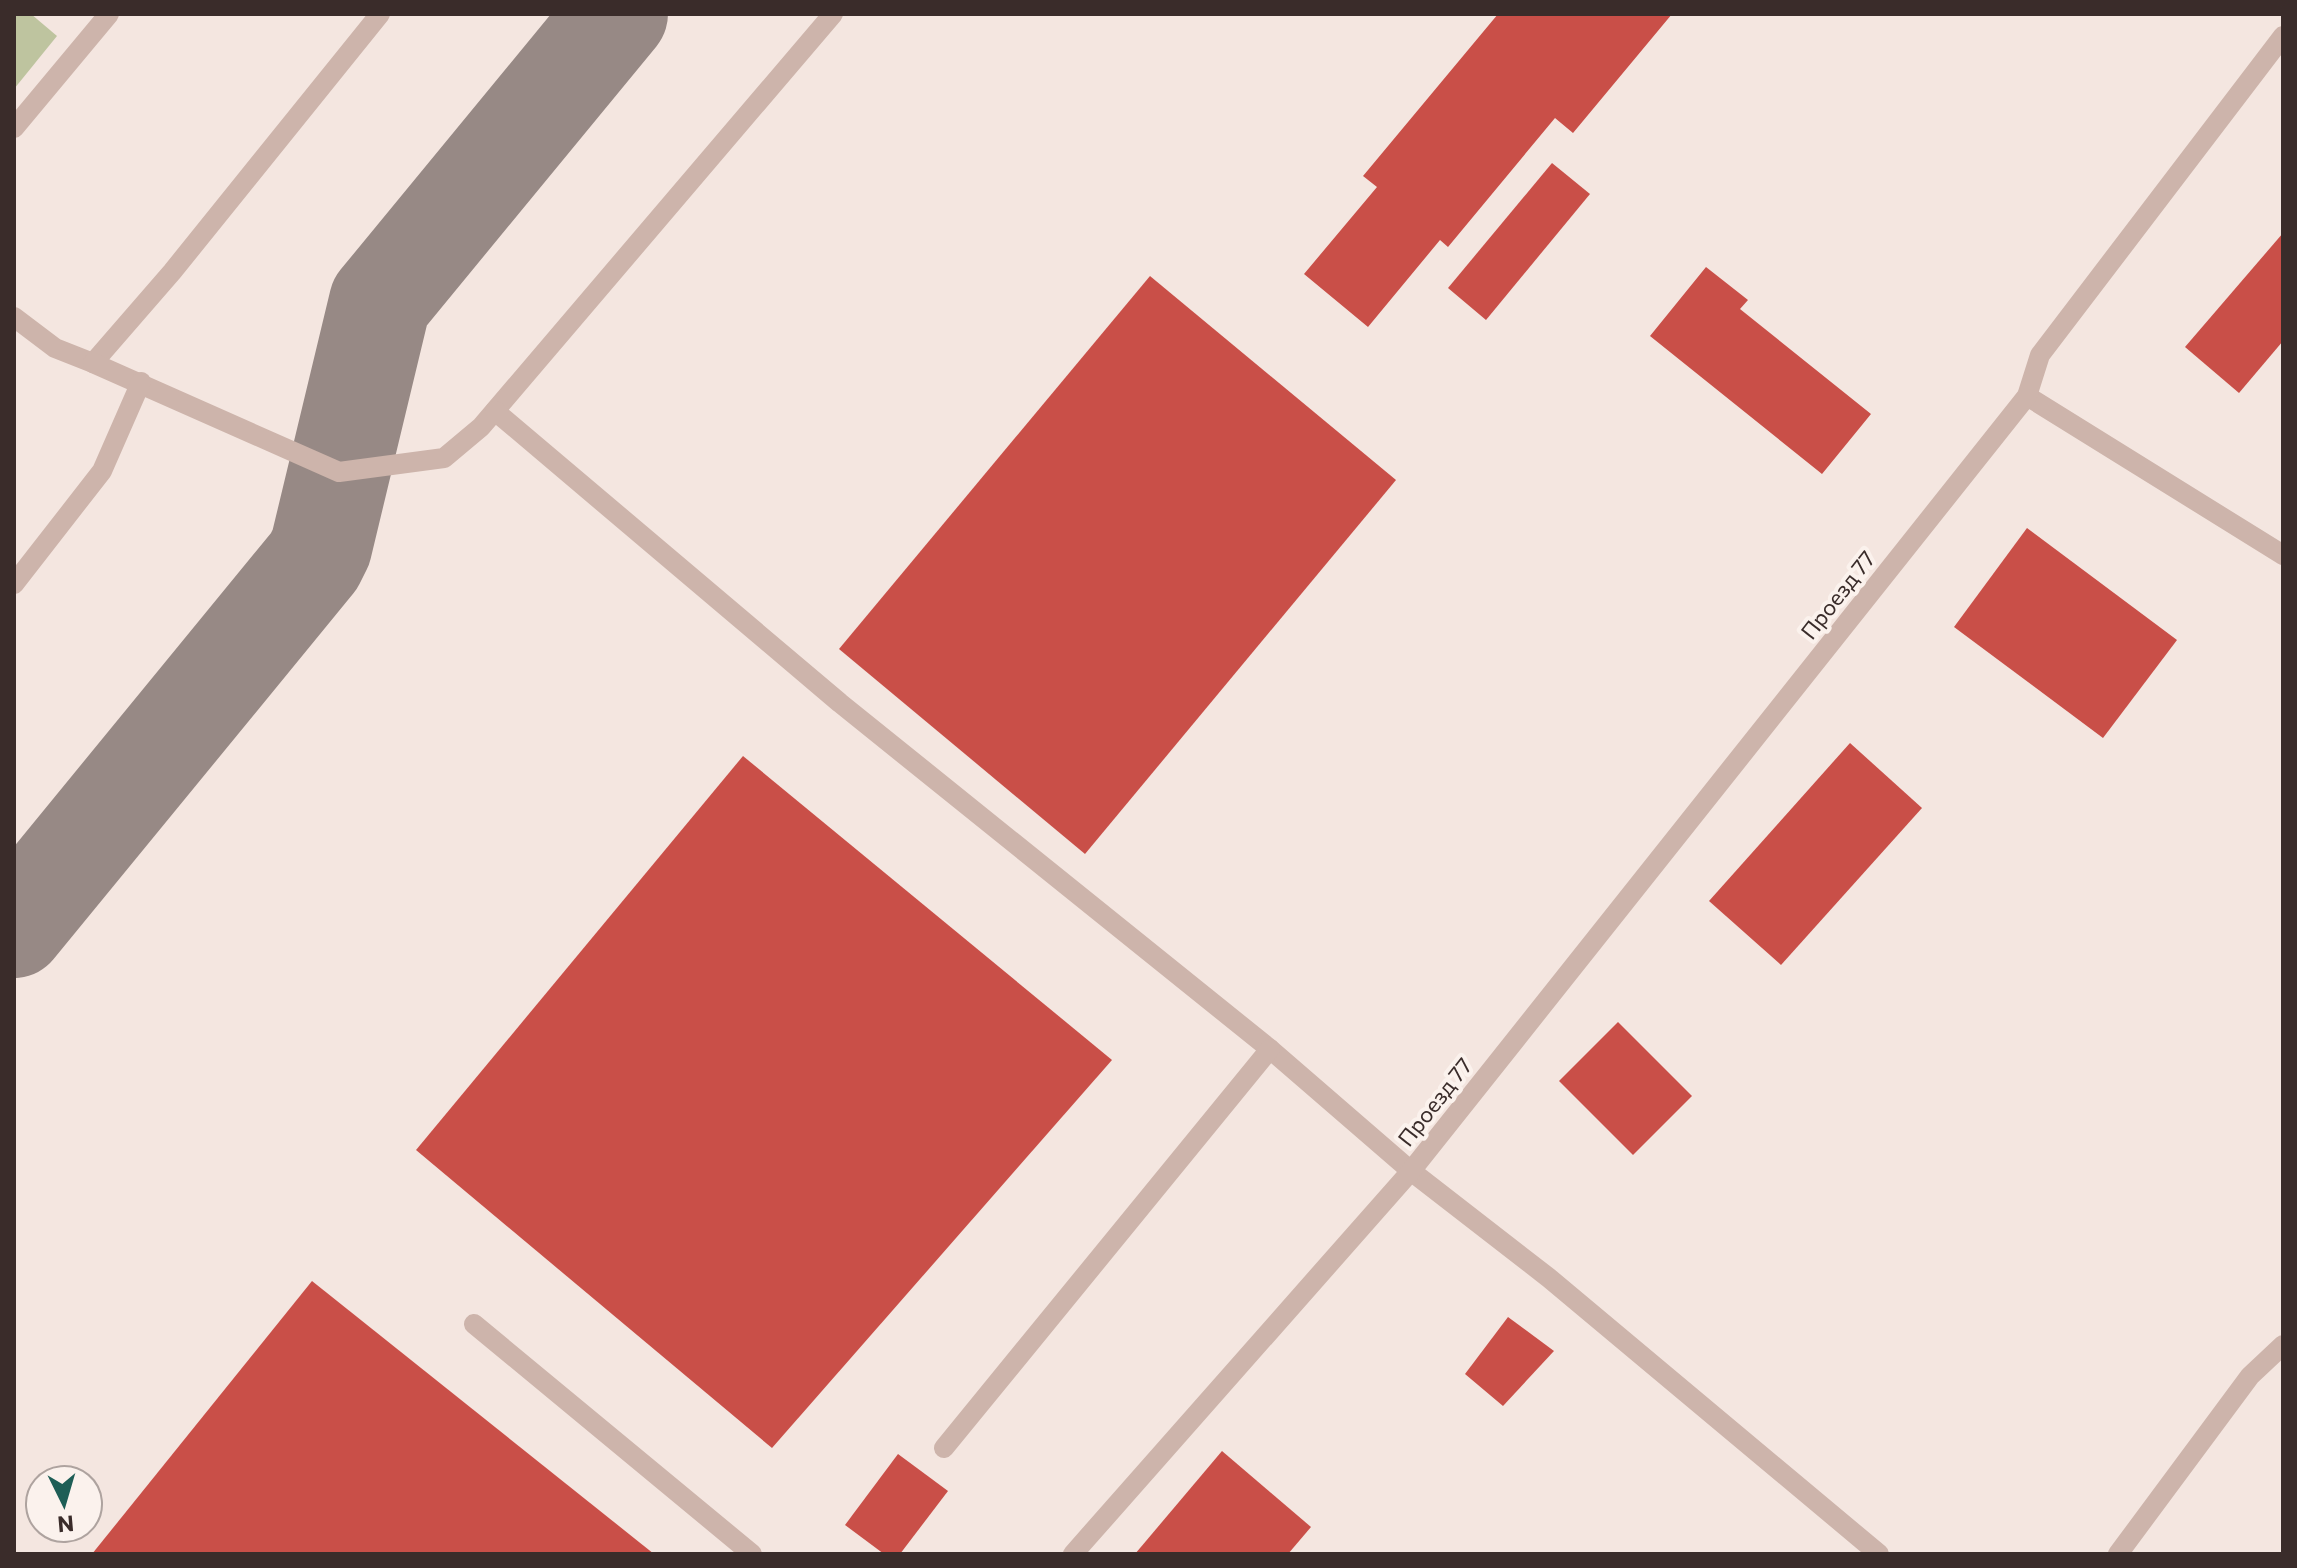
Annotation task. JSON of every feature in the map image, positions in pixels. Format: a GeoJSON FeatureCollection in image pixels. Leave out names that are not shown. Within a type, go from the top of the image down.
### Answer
{"type":"FeatureCollection","features":[{"type":"Feature","properties":{"kind":"lane"},"geometry":{"type":"LineString","coordinates":[[14,128],[109,14]]}},
{"type":"Feature","properties":{"kind":"lane"},"geometry":{"type":"LineString","coordinates":[[93,363],[172,272],[380,14]]}},
{"type":"Feature","properties":{"kind":"lane"},"geometry":{"type":"LineString","coordinates":[[14,317],[55,348],[141,382],[339,472],[444,458],[495,411],[833,14]]}},
{"type":"Feature","properties":{"kind":"lane","name":"Проезд 77"},"geometry":{"type":"LineString","coordinates":[[1073,1554],[1411,1171],[2027,396],[2040,355],[2283,36]]}},
{"type":"Feature","properties":{"kind":"lane"},"geometry":{"type":"LineString","coordinates":[[14,584],[102,471],[141,382]]}},
{"type":"Feature","properties":{"kind":"lane"},"geometry":{"type":"LineString","coordinates":[[2027,396],[2283,555]]}},
{"type":"Feature","properties":{"kind":"lane"},"geometry":{"type":"LineString","coordinates":[[495,411],[840,703],[1270,1049],[1411,1171],[1549,1278],[1879,1554]]}},
{"type":"Feature","properties":{"kind":"lane"},"geometry":{"type":"LineString","coordinates":[[944,1448],[1270,1049]]}},
{"type":"Feature","properties":{"kind":"lane"},"geometry":{"type":"LineString","coordinates":[[474,1324],[752,1554]]}},
{"type":"Feature","properties":{"kind":"lane"},"geometry":{"type":"LineString","coordinates":[[2118,1554],[2250,1376],[2283,1345]]}},
{"type":"Feature","properties":{"kind":"green space"},"geometry":{"type":"Polygon","coordinates":[[[14,14],[31,14],[57,36],[14,89],[14,14]]]}},
{"type":"Feature","properties":{"kind":"building"},"geometry":{"type":"Polygon","coordinates":[[[1498,14],[1672,14],[1573,133],[1555,118],[1448,247],[1440,240],[1368,327],[1304,274],[1377,187],[1363,176],[1498,14]]]}},
{"type":"Feature","properties":{"kind":"building"},"geometry":{"type":"Polygon","coordinates":[[[1552,163],[1590,194],[1486,320],[1448,288],[1552,163]]]}},
{"type":"Feature","properties":{"kind":"building"},"geometry":{"type":"Polygon","coordinates":[[[2283,233],[2283,341],[2239,393],[2185,347],[2283,233]]]}},
{"type":"Feature","properties":{"kind":"building"},"geometry":{"type":"Polygon","coordinates":[[[1706,267],[1748,300],[1740,309],[1871,414],[1822,474],[1650,336],[1706,267]]]}},
{"type":"Feature","properties":{"kind":"building"},"geometry":{"type":"Polygon","coordinates":[[[1150,276],[1396,480],[1085,854],[839,649],[1150,276]]]}},
{"type":"Feature","properties":{"kind":"building"},"geometry":{"type":"Polygon","coordinates":[[[2027,528],[2177,640],[2103,738],[1954,627],[2027,528]]]}},
{"type":"Feature","properties":{"kind":"building"},"geometry":{"type":"Polygon","coordinates":[[[1850,743],[1922,808],[1781,965],[1709,901],[1850,743]]]}},
{"type":"Feature","properties":{"kind":"building"},"geometry":{"type":"Polygon","coordinates":[[[743,756],[1112,1060],[772,1448],[416,1150],[743,756]]]}},
{"type":"Feature","properties":{"kind":"building"},"geometry":{"type":"Polygon","coordinates":[[[1618,1022],[1692,1096],[1633,1155],[1559,1081],[1618,1022]]]}},
{"type":"Feature","properties":{"kind":"building"},"geometry":{"type":"Polygon","coordinates":[[[312,1281],[654,1554],[92,1554],[100,1544],[104,1544],[104,1539],[312,1281]]]}},
{"type":"Feature","properties":{"kind":"building"},"geometry":{"type":"Polygon","coordinates":[[[1508,1317],[1554,1351],[1503,1406],[1465,1374],[1508,1317]]]}},
{"type":"Feature","properties":{"kind":"building"},"geometry":{"type":"Polygon","coordinates":[[[1222,1451],[1311,1527],[1288,1554],[1135,1554],[1222,1451]]]}},
{"type":"Feature","properties":{"kind":"building"},"geometry":{"type":"Polygon","coordinates":[[[898,1454],[948,1491],[900,1554],[884,1554],[845,1525],[898,1454]]]}},
{"type":"Feature","properties":{"kind":"taxiway"},"geometry":{"type":"LineString","coordinates":[[14,927],[314,561],[321,547],[380,302],[617,14]]}}]}
